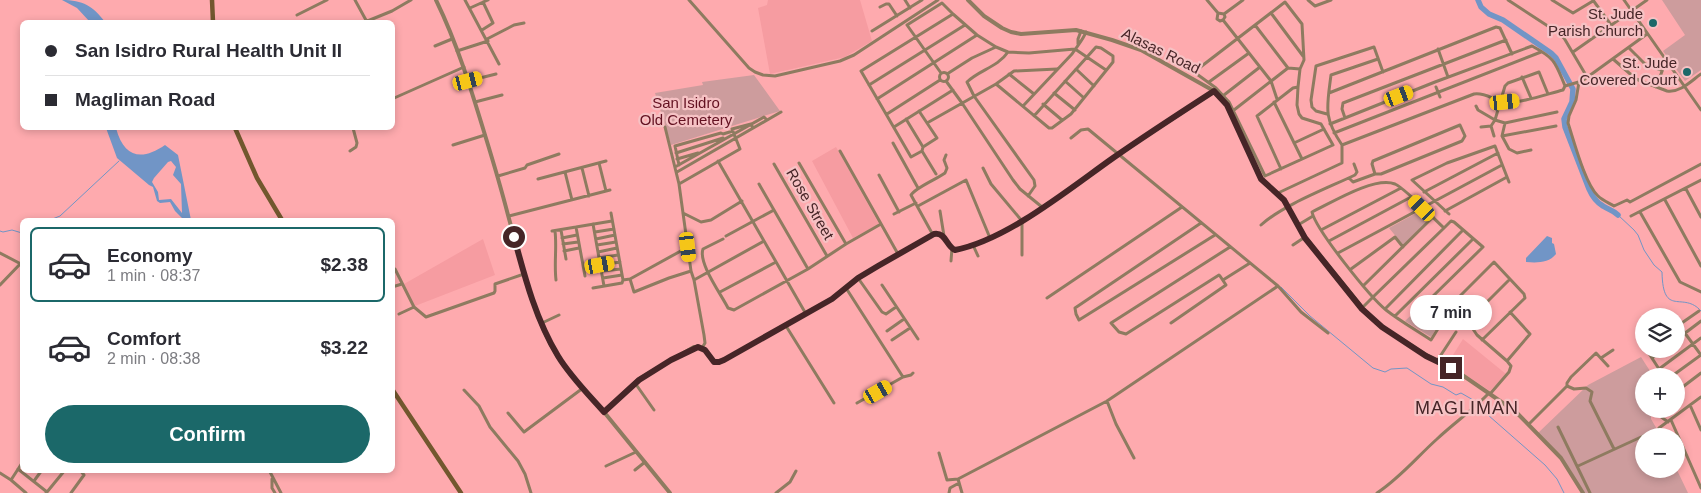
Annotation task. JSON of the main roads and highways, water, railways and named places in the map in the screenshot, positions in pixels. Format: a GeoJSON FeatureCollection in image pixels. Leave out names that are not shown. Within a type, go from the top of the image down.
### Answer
{"type":"FeatureCollection","features":[{"type":"Feature","properties":{"kind":"main road"},"geometry":{"type":"LineString","coordinates":[[212,0],[212,20]]}},
{"type":"Feature","properties":{"kind":"main road"},"geometry":{"type":"LineString","coordinates":[[236,130],[257,178],[281,218]]}},
{"type":"Feature","properties":{"kind":"main road"},"geometry":{"type":"LineString","coordinates":[[395,394],[461,493]]}},
{"type":"Feature","properties":{"kind":"water"},"geometry":{"type":"Polygon","coordinates":[[[62,0],[76,1],[87,5],[103,20],[88,20],[77,8],[62,0]]]}},
{"type":"Feature","properties":{"kind":"water"},"geometry":{"type":"Polygon","coordinates":[[[107,130],[117,130],[124,146],[135,154],[149,153],[165,145],[178,155],[191,218],[182,218],[170,202],[160,203],[157,201],[153,187],[117,158],[107,130]],[[171,161],[168,162],[152,182],[158,192],[159,200],[171,199],[182,213],[181,184],[173,175],[176,167],[171,161]]]}},
{"type":"Feature","properties":{"kind":"water"},"geometry":{"type":"Polygon","coordinates":[[[1547,236],[1552,238],[1556,254],[1546,261],[1526,262],[1526,258],[1547,236]]]}},
{"type":"Feature","properties":{"kind":"waterway"},"geometry":{"type":"LineString","coordinates":[[1478,0],[1481,7],[1489,14],[1503,20],[1556,58],[1573,89],[1572,102],[1564,119],[1565,127],[1589,189],[1598,203],[1618,215]]}},
{"type":"Feature","properties":{"kind":"waterway"},"geometry":{"type":"LineString","coordinates":[[55,218],[60,216],[119,161]]}},
{"type":"Feature","properties":{"kind":"waterway"},"geometry":{"type":"LineString","coordinates":[[1618,215],[1638,235],[1644,250],[1654,265],[1662,272],[1666,295],[1675,301],[1694,305],[1701,311]]}},
{"type":"Feature","properties":{"kind":"waterway"},"geometry":{"type":"LineString","coordinates":[[0,231],[12,230],[20,232]]}},
{"type":"Feature","properties":{"kind":"waterway"},"geometry":{"type":"LineString","coordinates":[[1281,287],[1310,316],[1373,368],[1385,372],[1391,369],[1407,368],[1431,384],[1443,387],[1456,395],[1461,393],[1475,401],[1480,408],[1545,465],[1557,479],[1564,493]]}},
{"type":"Feature","properties":{"kind":"place","name":"St. Jude Parish Church"},"geometry":{"type":"Point","coordinates":[1653,23]}},
{"type":"Feature","properties":{"kind":"place","name":"St. Jude Covered Court"},"geometry":{"type":"Point","coordinates":[1687,72]}},
{"type":"Feature","properties":{"kind":"district","name":"MAGLIMAN"},"geometry":{"type":"Point","coordinates":[1467,408]}},
{"type":"Feature","properties":{"kind":"park label","name":"San Isidro Old Cemetery"},"geometry":{"type":"Point","coordinates":[686,112]}}]}
